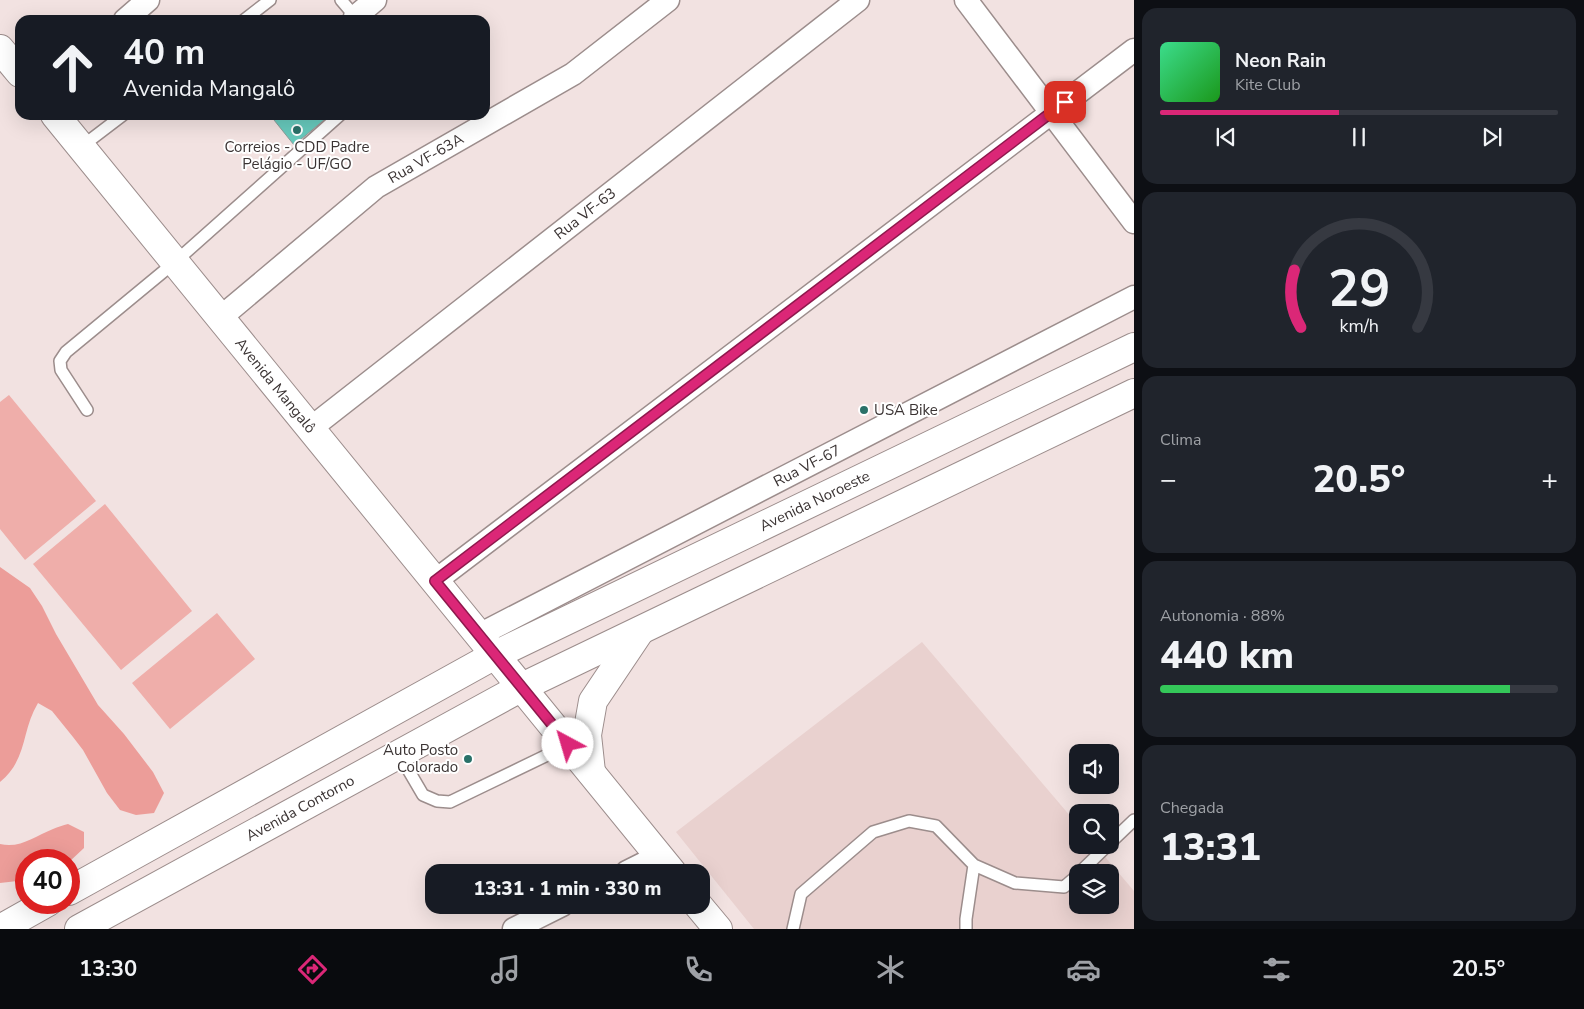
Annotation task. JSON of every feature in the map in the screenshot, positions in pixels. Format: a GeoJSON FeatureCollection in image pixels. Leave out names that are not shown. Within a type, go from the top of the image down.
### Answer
{"type":"FeatureCollection","features":[{"type":"Feature","properties":{"kind":"main road"},"geometry":{"type":"LineString","coordinates":[[0,49],[15,67]]}},
{"type":"Feature","properties":{"kind":"main road","name":"Avenida Mangalô"},"geometry":{"type":"LineString","coordinates":[[58,120],[666,864]]}},
{"type":"Feature","properties":{"kind":"main road","name":"Avenida Noroeste"},"geometry":{"type":"LineString","coordinates":[[487,645],[1134,347]]}},
{"type":"Feature","properties":{"kind":"main road"},"geometry":{"type":"LineString","coordinates":[[522,687],[1134,394]]}},
{"type":"Feature","properties":{"kind":"main road"},"geometry":{"type":"LineString","coordinates":[[591,772],[587,735],[593,701],[640,630]]}},
{"type":"Feature","properties":{"kind":"main road"},"geometry":{"type":"LineString","coordinates":[[80,885],[487,645]]}},
{"type":"Feature","properties":{"kind":"main road","name":"Avenida Contorno"},"geometry":{"type":"LineString","coordinates":[[79,929],[522,687]]}},
{"type":"Feature","properties":{"kind":"main road"},"geometry":{"type":"LineString","coordinates":[[0,929],[27,914]]}},
{"type":"Feature","properties":{"kind":"main road"},"geometry":{"type":"LineString","coordinates":[[706,914],[718,929]]}},
{"type":"Feature","properties":{"kind":"street"},"geometry":{"type":"LineString","coordinates":[[131,15],[148,0]]}},
{"type":"Feature","properties":{"kind":"street"},"geometry":{"type":"LineString","coordinates":[[352,12],[375,0]]}},
{"type":"Feature","properties":{"kind":"street","name":"Rua VF-63A"},"geometry":{"type":"LineString","coordinates":[[220,318],[376,187],[573,74],[668,0]]}},
{"type":"Feature","properties":{"kind":"street","name":"Rua VF-63"},"geometry":{"type":"LineString","coordinates":[[311,428],[858,0]]}},
{"type":"Feature","properties":{"kind":"street"},"geometry":{"type":"LineString","coordinates":[[966,0],[1134,222]]}},
{"type":"Feature","properties":{"kind":"street"},"geometry":{"type":"LineString","coordinates":[[435,581],[1134,50]]}},
{"type":"Feature","properties":{"kind":"street","name":"Rua VF-67"},"geometry":{"type":"LineString","coordinates":[[487,645],[1134,297]]}},
{"type":"Feature","properties":{"kind":"street"},"geometry":{"type":"LineString","coordinates":[[514,929],[544,914]]}},
{"type":"Feature","properties":{"kind":"lane"},"geometry":{"type":"LineString","coordinates":[[250,15],[270,0]]}},
{"type":"Feature","properties":{"kind":"lane"},"geometry":{"type":"LineString","coordinates":[[81,147],[116,120]]}},
{"type":"Feature","properties":{"kind":"lane"},"geometry":{"type":"LineString","coordinates":[[87,410],[61,370],[60,362],[66,352],[175,262],[334,120]]}},
{"type":"Feature","properties":{"kind":"lane"},"geometry":{"type":"LineString","coordinates":[[399,754],[424,795],[450,802],[568,744]]}},
{"type":"Feature","properties":{"kind":"lane"},"geometry":{"type":"LineString","coordinates":[[1119,834],[1134,820]]}},
{"type":"Feature","properties":{"kind":"lane"},"geometry":{"type":"LineString","coordinates":[[793,929],[802,894],[874,832],[909,821],[936,826],[974,865],[1015,883],[1064,887],[1069,883]]}},
{"type":"Feature","properties":{"kind":"lane"},"geometry":{"type":"LineString","coordinates":[[1089,864],[1099,854]]}},
{"type":"Feature","properties":{"kind":"lane"},"geometry":{"type":"LineString","coordinates":[[966,929],[974,865]]}},
{"type":"Feature","properties":{"kind":"shaded area"},"geometry":{"type":"Polygon","coordinates":[[[9,395],[96,501],[25,560],[0,529],[0,402],[9,395]]]}},
{"type":"Feature","properties":{"kind":"shaded area"},"geometry":{"type":"Polygon","coordinates":[[[105,504],[192,611],[121,670],[33,564],[105,504]]]}},
{"type":"Feature","properties":{"kind":"shaded area"},"geometry":{"type":"Polygon","coordinates":[[[0,567],[30,588],[98,705],[124,734],[153,772],[164,793],[154,813],[136,815],[120,810],[107,793],[83,750],[52,711],[38,703],[20,754],[9,773],[0,782],[0,567]]]}},
{"type":"Feature","properties":{"kind":"shaded area"},"geometry":{"type":"Polygon","coordinates":[[[217,613],[255,659],[170,729],[132,683],[217,613]]]}},
{"type":"Feature","properties":{"kind":"shaded area"},"geometry":{"type":"Polygon","coordinates":[[[922,642],[1069,815],[1069,854],[1103,854],[1111,864],[1069,864],[1069,914],[1119,914],[1119,873],[1134,891],[1134,929],[754,929],[710,874],[710,864],[702,864],[676,832],[922,642]]]}},
{"type":"Feature","properties":{"kind":"shaded area"},"geometry":{"type":"Polygon","coordinates":[[[68,824],[84,832],[84,848],[80,852],[80,849],[15,849],[15,881],[0,883],[0,844],[14,845],[68,824]]]}},
{"type":"Feature","properties":{"kind":"building","name":"Correios - CDD Padre Pelágio - UF/GO"},"geometry":{"type":"Polygon","coordinates":[[[274,120],[324,120],[294,145],[274,120]]]}},
{"type":"Feature","properties":{"kind":"place","name":"Correios - CDD Padre Pelágio - UF/GO"},"geometry":{"type":"Point","coordinates":[297,130]}},
{"type":"Feature","properties":{"kind":"place","name":"USA Bike"},"geometry":{"type":"Point","coordinates":[864,410]}},
{"type":"Feature","properties":{"kind":"place","name":"Auto Posto Colorado"},"geometry":{"type":"Point","coordinates":[468,759]}},
{"type":"Feature","properties":{"kind":"route"},"geometry":{"type":"LineString","coordinates":[[568,744],[435,581],[1065,102]]}}]}
